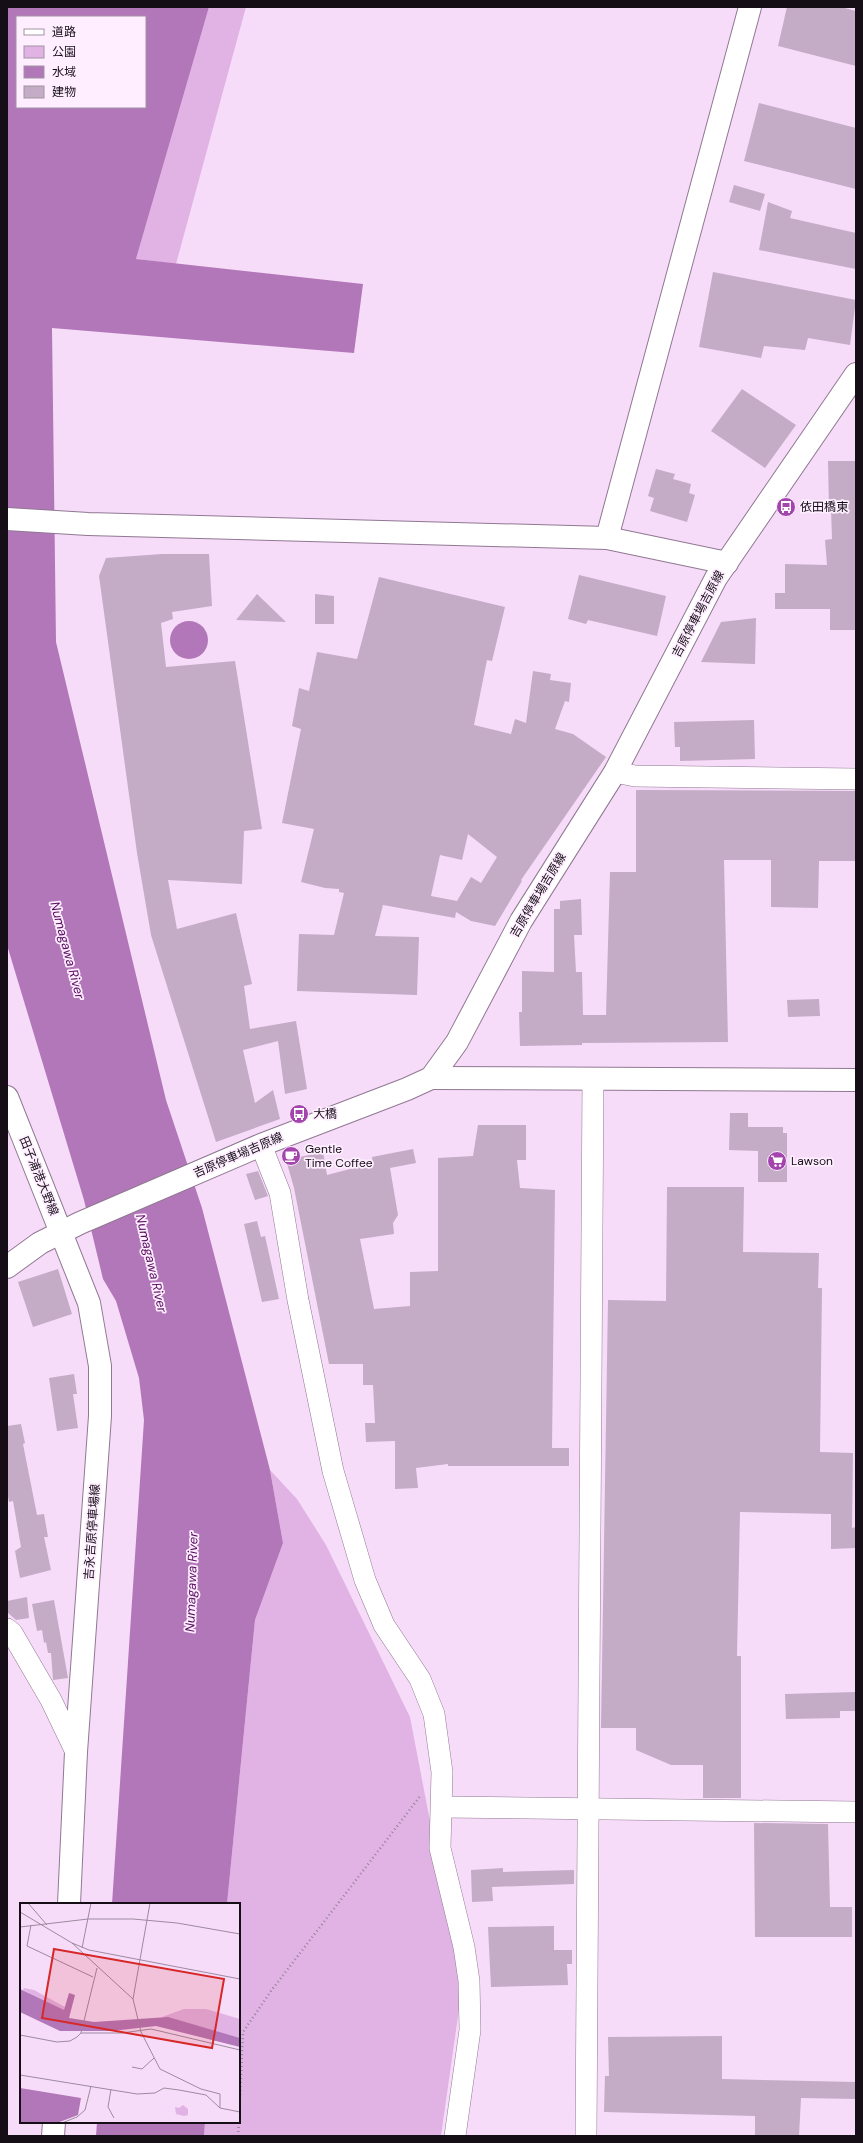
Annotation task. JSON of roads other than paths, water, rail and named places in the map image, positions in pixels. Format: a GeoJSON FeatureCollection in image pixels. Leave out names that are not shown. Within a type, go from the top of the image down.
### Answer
{"type":"FeatureCollection","features":[{"type":"Feature","properties":{"kind":"main road"},"geometry":{"type":"LineString","coordinates":[[607,538],[750,7]]}},
{"type":"Feature","properties":{"kind":"main road","name":"吉原停車場吉原線"},"geometry":{"type":"LineString","coordinates":[[71,1228],[261,1145],[431,1078],[457,1042],[521,921],[615,772],[707,594],[726,563],[856,374]]}},
{"type":"Feature","properties":{"kind":"main road"},"geometry":{"type":"LineString","coordinates":[[7,519],[88,524],[607,538],[726,563]]}},
{"type":"Feature","properties":{"kind":"main road"},"geometry":{"type":"LineString","coordinates":[[431,1078],[856,1080]]}},
{"type":"Feature","properties":{"kind":"main road","name":"田子浦港大野線"},"geometry":{"type":"LineString","coordinates":[[7,1097],[71,1228]]}},
{"type":"Feature","properties":{"kind":"main road"},"geometry":{"type":"LineString","coordinates":[[7,1267],[40,1243],[71,1228]]}},
{"type":"Feature","properties":{"kind":"main road","name":"吉永吉原停車場線"},"geometry":{"type":"LineString","coordinates":[[69,1903],[76,1752],[100,1416],[100,1366],[89,1303],[71,1228]]}},
{"type":"Feature","properties":{"kind":"main road"},"geometry":{"type":"LineString","coordinates":[[53,2136],[54,2123]]}},
{"type":"Feature","properties":{"kind":"street"},"geometry":{"type":"LineString","coordinates":[[615,772],[635,776],[856,779]]}},
{"type":"Feature","properties":{"kind":"street"},"geometry":{"type":"LineString","coordinates":[[586,2136],[593,1079]]}},
{"type":"Feature","properties":{"kind":"street"},"geometry":{"type":"LineString","coordinates":[[261,1145],[280,1193],[300,1308],[335,1478],[365,1580],[384,1625],[420,1679],[434,1714],[442,1772],[440,1848],[464,1947],[469,1981],[470,2030],[455,2136]]}},
{"type":"Feature","properties":{"kind":"street"},"geometry":{"type":"LineString","coordinates":[[7,1629],[12,1632],[50,1700],[76,1752]]}},
{"type":"Feature","properties":{"kind":"street"},"geometry":{"type":"LineString","coordinates":[[442,1807],[856,1812]]}},
{"type":"Feature","properties":{"kind":"water","name":"Numagawa River"},"geometry":{"type":"Polygon","coordinates":[[[7,7],[209,7],[136,259],[363,284],[354,353],[52,328],[56,642],[166,1100],[202,1208],[270,1470],[283,1543],[255,1620],[227,1903],[112,1903],[144,1420],[139,1378],[116,1301],[103,1279],[84,1200],[7,945],[7,7]]]}},
{"type":"Feature","properties":{"kind":"water"},"geometry":{"type":"Polygon","coordinates":[[[185,621],[193,621],[200,624],[205,629],[208,640],[205,651],[200,656],[193,659],[185,659],[178,656],[173,651],[170,644],[170,636],[173,629],[178,624],[185,621]]]}},
{"type":"Feature","properties":{"kind":"water"},"geometry":{"type":"Polygon","coordinates":[[[97,2123],[205,2123],[204,2136],[96,2136],[97,2123]]]}},
{"type":"Feature","properties":{"kind":"place","name":"依田橋東"},"geometry":{"type":"Point","coordinates":[786,507]}},
{"type":"Feature","properties":{"kind":"place","name":"大橋"},"geometry":{"type":"Point","coordinates":[299,1114]}},
{"type":"Feature","properties":{"kind":"place","name":"Gentle Time Coffee"},"geometry":{"type":"Point","coordinates":[291,1156]}},
{"type":"Feature","properties":{"kind":"place","name":"Lawson"},"geometry":{"type":"Point","coordinates":[777,1161]}}]}
